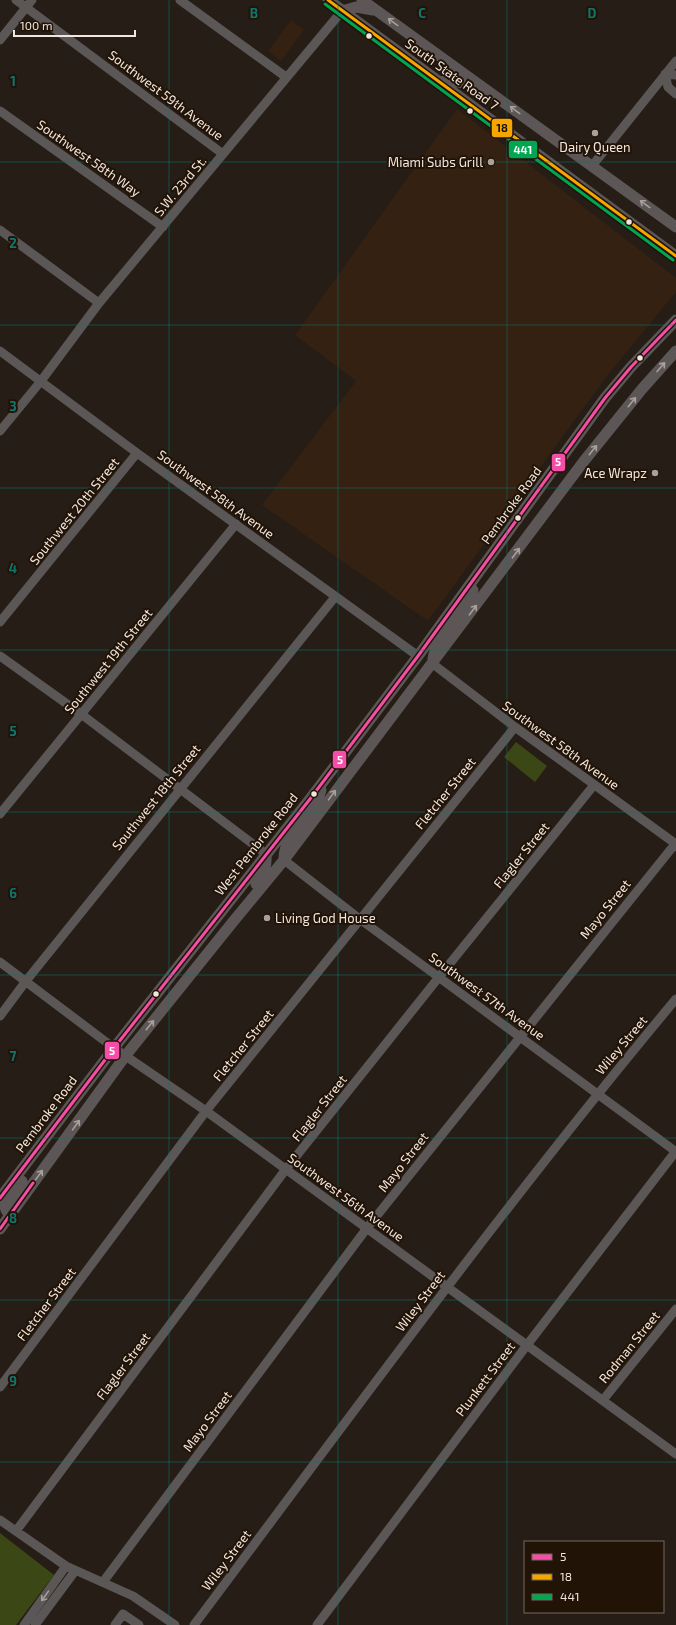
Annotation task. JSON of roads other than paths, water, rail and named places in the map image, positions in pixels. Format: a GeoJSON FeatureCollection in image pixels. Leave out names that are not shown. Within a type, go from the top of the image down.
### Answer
{"type":"FeatureCollection","features":[{"type":"Feature","properties":{"kind":"main road","name":"South State Road 7"},"geometry":{"type":"LineString","coordinates":[[328,0],[676,256]]}},
{"type":"Feature","properties":{"kind":"main road","name":"South State Road 7"},"geometry":{"type":"LineString","coordinates":[[362,0],[676,228]]}},
{"type":"Feature","properties":{"kind":"main road"},"geometry":{"type":"LineString","coordinates":[[342,11],[356,7],[377,11]]}},
{"type":"Feature","properties":{"kind":"main road"},"geometry":{"type":"LineString","coordinates":[[439,82],[446,80],[455,81],[484,88]]}},
{"type":"Feature","properties":{"kind":"main road","name":"Pembroke Road"},"geometry":{"type":"LineString","coordinates":[[418,656],[605,398],[631,367],[676,320]]}},
{"type":"Feature","properties":{"kind":"main road"},"geometry":{"type":"LineString","coordinates":[[0,1229],[126,1055],[284,860],[433,664],[584,461],[642,389],[676,351]]}},
{"type":"Feature","properties":{"kind":"main road"},"geometry":{"type":"LineString","coordinates":[[433,664],[434,653],[438,644],[463,608],[472,592],[474,580]]}},
{"type":"Feature","properties":{"kind":"main road"},"geometry":{"type":"LineString","coordinates":[[378,735],[378,730],[382,724],[413,683],[420,666],[418,656]]}},
{"type":"Feature","properties":{"kind":"main road","name":"West Pembroke Road"},"geometry":{"type":"LineString","coordinates":[[114,1048],[323,781],[418,656]]}},
{"type":"Feature","properties":{"kind":"main road"},"geometry":{"type":"LineString","coordinates":[[284,860],[284,852],[287,842],[315,806],[323,781]]}},
{"type":"Feature","properties":{"kind":"main road"},"geometry":{"type":"LineString","coordinates":[[232,923],[237,909],[263,875],[267,864],[266,854]]}},
{"type":"Feature","properties":{"kind":"main road","name":"Pembroke Road"},"geometry":{"type":"LineString","coordinates":[[0,1198],[114,1048]]}},
{"type":"Feature","properties":{"kind":"main road"},"geometry":{"type":"LineString","coordinates":[[10,1215],[6,1210],[6,1206],[30,1170],[32,1157]]}},
{"type":"Feature","properties":{"kind":"street","name":"Southwest 59th Avenue"},"geometry":{"type":"LineString","coordinates":[[16,0],[29,4],[223,154]]}},
{"type":"Feature","properties":{"kind":"street"},"geometry":{"type":"LineString","coordinates":[[180,0],[286,78]]}},
{"type":"Feature","properties":{"kind":"street"},"geometry":{"type":"LineString","coordinates":[[0,40],[3,30],[29,4]]}},
{"type":"Feature","properties":{"kind":"street","name":"S.W. 23rd St."},"geometry":{"type":"LineString","coordinates":[[0,431],[41,381],[99,303],[342,11]]}},
{"type":"Feature","properties":{"kind":"street"},"geometry":{"type":"LineString","coordinates":[[592,166],[676,60]]}},
{"type":"Feature","properties":{"kind":"street"},"geometry":{"type":"LineString","coordinates":[[665,74],[676,75]]}},
{"type":"Feature","properties":{"kind":"street"},"geometry":{"type":"LineString","coordinates":[[665,74],[668,87],[676,94]]}},
{"type":"Feature","properties":{"kind":"street","name":"Southwest 58th Way"},"geometry":{"type":"LineString","coordinates":[[0,111],[163,226]]}},
{"type":"Feature","properties":{"kind":"street"},"geometry":{"type":"LineString","coordinates":[[0,230],[99,303]]}},
{"type":"Feature","properties":{"kind":"street","name":"Southwest 58th Avenue"},"geometry":{"type":"LineString","coordinates":[[0,351],[137,453],[418,656]]}},
{"type":"Feature","properties":{"kind":"street","name":"Southwest 20th Street"},"geometry":{"type":"LineString","coordinates":[[0,622],[137,453]]}},
{"type":"Feature","properties":{"kind":"street","name":"Southwest 19th Street"},"geometry":{"type":"LineString","coordinates":[[0,814],[236,524]]}},
{"type":"Feature","properties":{"kind":"street","name":"Southwest 18th Street"},"geometry":{"type":"LineString","coordinates":[[0,1016],[26,981],[179,789],[335,596]]}},
{"type":"Feature","properties":{"kind":"street"},"geometry":{"type":"LineString","coordinates":[[0,656],[81,714],[266,854]]}},
{"type":"Feature","properties":{"kind":"street","name":"Southwest 58th Avenue"},"geometry":{"type":"LineString","coordinates":[[433,664],[514,727],[676,845]]}},
{"type":"Feature","properties":{"kind":"street","name":"Fletcher Street"},"geometry":{"type":"LineString","coordinates":[[0,1387],[206,1111],[361,920],[514,727]]}},
{"type":"Feature","properties":{"kind":"street","name":"Flagler Street"},"geometry":{"type":"LineString","coordinates":[[16,1531],[286,1169],[594,785]]}},
{"type":"Feature","properties":{"kind":"street","name":"Mayo Street"},"geometry":{"type":"LineString","coordinates":[[103,1582],[367,1228],[671,848],[676,845]]}},
{"type":"Feature","properties":{"kind":"street","name":"Southwest 57th Avenue"},"geometry":{"type":"LineString","coordinates":[[284,860],[361,920],[676,1151]]}},
{"type":"Feature","properties":{"kind":"street","name":"Southwest 56th Avenue"},"geometry":{"type":"LineString","coordinates":[[0,962],[114,1048],[206,1111],[676,1454]]}},
{"type":"Feature","properties":{"kind":"street","name":"Wiley Street"},"geometry":{"type":"LineString","coordinates":[[194,1625],[446,1287],[597,1094],[676,999]]}},
{"type":"Feature","properties":{"kind":"street","name":"Plunkett Street"},"geometry":{"type":"LineString","coordinates":[[317,1625],[527,1345],[676,1151]]}},
{"type":"Feature","properties":{"kind":"street","name":"Rodman Street"},"geometry":{"type":"LineString","coordinates":[[603,1400],[676,1309]]}},
{"type":"Feature","properties":{"kind":"street"},"geometry":{"type":"LineString","coordinates":[[0,1520],[66,1566],[133,1596],[174,1625]]}},
{"type":"Feature","properties":{"kind":"street"},"geometry":{"type":"LineString","coordinates":[[24,1625],[66,1566]]}},
{"type":"Feature","properties":{"kind":"street"},"geometry":{"type":"LineString","coordinates":[[35,1625],[75,1571]]}},
{"type":"Feature","properties":{"kind":"street"},"geometry":{"type":"LineString","coordinates":[[115,1625],[123,1614],[139,1625]]}},
{"type":"Feature","properties":{"kind":"place","name":"Dairy Queen"},"geometry":{"type":"Point","coordinates":[595,133]}},
{"type":"Feature","properties":{"kind":"place","name":"Miami Subs Grill"},"geometry":{"type":"Point","coordinates":[491,162]}},
{"type":"Feature","properties":{"kind":"place","name":"Ace Wrapz"},"geometry":{"type":"Point","coordinates":[655,473]}},
{"type":"Feature","properties":{"kind":"place","name":"Living God House"},"geometry":{"type":"Point","coordinates":[267,918]}}]}
